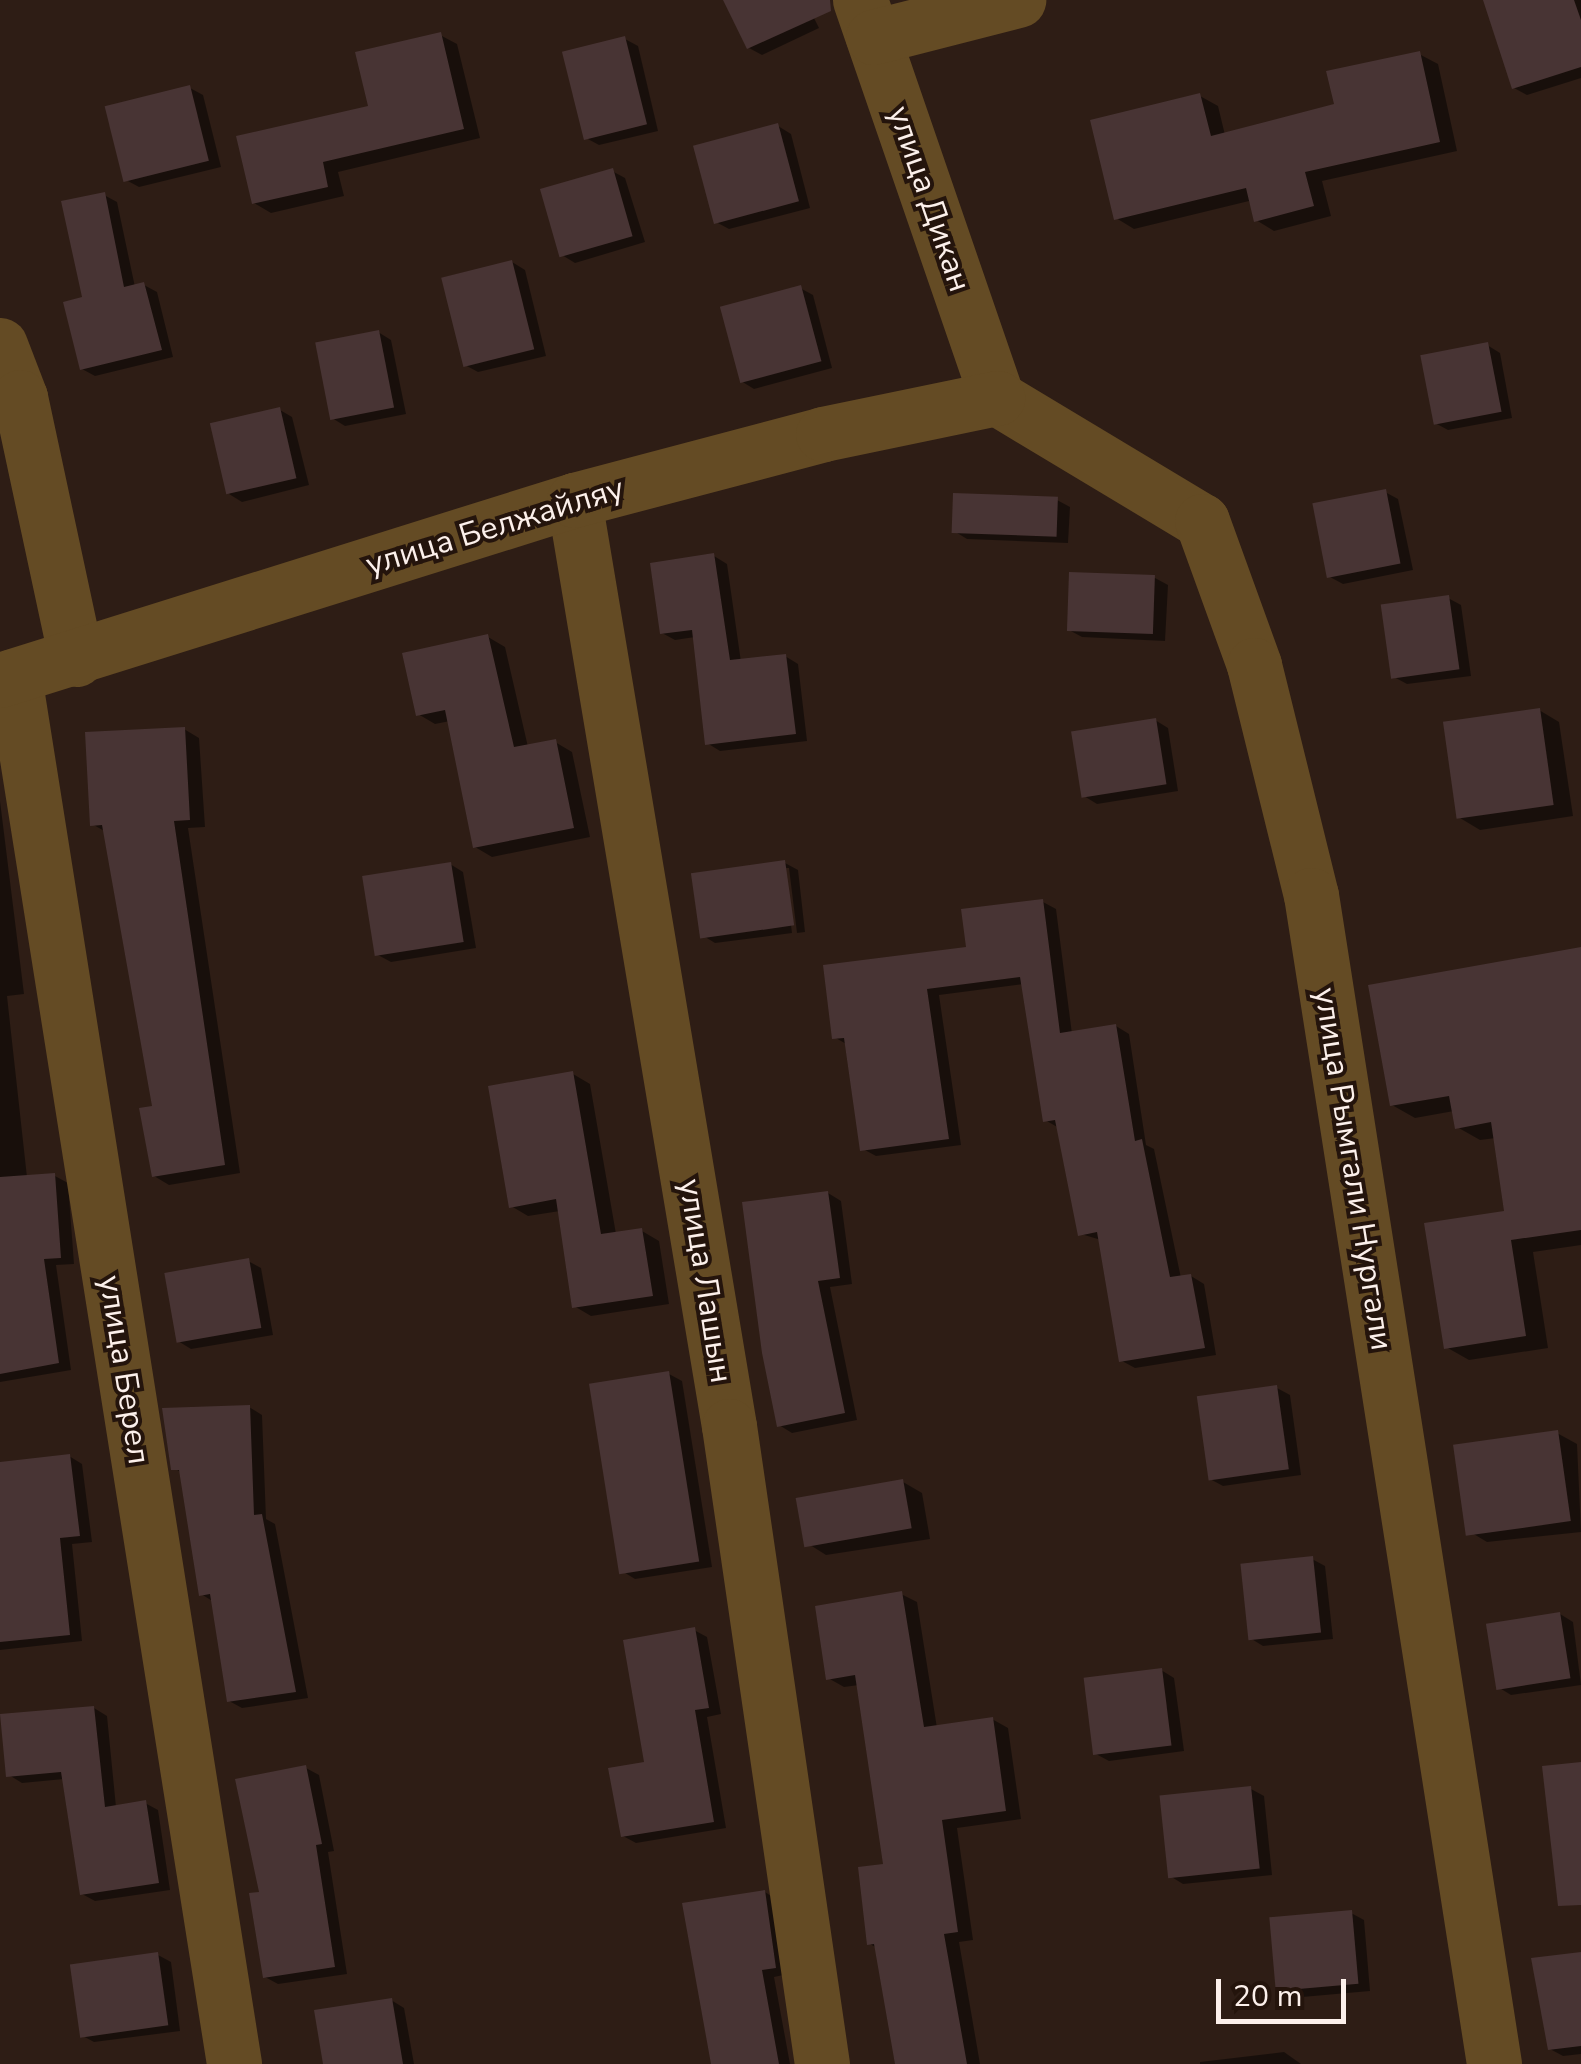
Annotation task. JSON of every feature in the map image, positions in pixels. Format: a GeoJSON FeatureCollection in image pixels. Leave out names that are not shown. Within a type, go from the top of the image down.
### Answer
{"type":"FeatureCollection","features":[{"type":"Feature","properties":{"kind":"street"},"geometry":{"type":"LineString","coordinates":[[867,18],[1018,0]]}},
{"type":"Feature","properties":{"kind":"street","name":"улица Дикан"},"geometry":{"type":"LineString","coordinates":[[867,18],[997,398]]}},
{"type":"Feature","properties":{"kind":"street"},"geometry":{"type":"LineString","coordinates":[[0,344],[20,397],[76,659]]}},
{"type":"Feature","properties":{"kind":"street","name":"улица Белжайляу"},"geometry":{"type":"LineString","coordinates":[[7,678],[574,500],[823,434],[997,398]]}},
{"type":"Feature","properties":{"kind":"street","name":"улица Рымгали Нургали"},"geometry":{"type":"LineString","coordinates":[[997,398],[1202,521],[1254,665],[1311,895],[1494,2064]]}},
{"type":"Feature","properties":{"kind":"street","name":"улица Лашын"},"geometry":{"type":"LineString","coordinates":[[574,500],[730,1426],[822,2064]]}},
{"type":"Feature","properties":{"kind":"street","name":"улица Берел"},"geometry":{"type":"LineString","coordinates":[[7,678],[234,2064]]}},
{"type":"Feature","properties":{"kind":"building"},"geometry":{"type":"Polygon","coordinates":[[[723,0],[830,0],[831,11],[747,49],[723,0]]]}},
{"type":"Feature","properties":{"kind":"building"},"geometry":{"type":"Polygon","coordinates":[[[1483,0],[1574,0],[1581,20],[1581,67],[1512,89],[1483,0]]]}},
{"type":"Feature","properties":{"kind":"building"},"geometry":{"type":"Polygon","coordinates":[[[441,32],[464,129],[323,162],[328,187],[252,204],[236,136],[368,106],[355,52],[441,32]]]}},
{"type":"Feature","properties":{"kind":"building"},"geometry":{"type":"Polygon","coordinates":[[[625,36],[647,124],[584,140],[562,52],[625,36]]]}},
{"type":"Feature","properties":{"kind":"building"},"geometry":{"type":"Polygon","coordinates":[[[1420,51],[1440,142],[1305,172],[1314,206],[1254,222],[1246,188],[1114,220],[1090,120],[1200,93],[1211,136],[1334,104],[1326,71],[1420,51]]]}},
{"type":"Feature","properties":{"kind":"building"},"geometry":{"type":"Polygon","coordinates":[[[190,85],[209,161],[123,182],[105,106],[190,85]]]}},
{"type":"Feature","properties":{"kind":"building"},"geometry":{"type":"Polygon","coordinates":[[[778,123],[799,201],[714,224],[693,146],[778,123]]]}},
{"type":"Feature","properties":{"kind":"building"},"geometry":{"type":"Polygon","coordinates":[[[613,168],[633,236],[560,257],[540,189],[613,168]]]}},
{"type":"Feature","properties":{"kind":"building"},"geometry":{"type":"Polygon","coordinates":[[[105,192],[124,287],[144,282],[162,350],[80,370],[63,302],[82,297],[61,201],[105,192]]]}},
{"type":"Feature","properties":{"kind":"building"},"geometry":{"type":"Polygon","coordinates":[[[512,260],[534,349],[463,367],[441,278],[512,260]]]}},
{"type":"Feature","properties":{"kind":"building"},"geometry":{"type":"Polygon","coordinates":[[[801,285],[821,361],[740,383],[720,307],[801,285]]]}},
{"type":"Feature","properties":{"kind":"building"},"geometry":{"type":"Polygon","coordinates":[[[379,330],[394,408],[330,420],[315,342],[379,330]]]}},
{"type":"Feature","properties":{"kind":"building"},"geometry":{"type":"Polygon","coordinates":[[[1488,342],[1502,412],[1434,425],[1420,355],[1488,342]]]}},
{"type":"Feature","properties":{"kind":"building"},"geometry":{"type":"Polygon","coordinates":[[[280,407],[296,478],[226,494],[210,423],[280,407]]]}},
{"type":"Feature","properties":{"kind":"building"},"geometry":{"type":"Polygon","coordinates":[[[1386,489],[1401,564],[1327,578],[1312,503],[1386,489]]]}},
{"type":"Feature","properties":{"kind":"building"},"geometry":{"type":"Polygon","coordinates":[[[953,493],[1058,497],[1057,537],[952,533],[953,493]]]}},
{"type":"Feature","properties":{"kind":"building"},"geometry":{"type":"Polygon","coordinates":[[[714,553],[730,660],[786,654],[796,734],[705,745],[692,630],[660,634],[650,563],[714,553]]]}},
{"type":"Feature","properties":{"kind":"building"},"geometry":{"type":"Polygon","coordinates":[[[1069,572],[1155,575],[1153,634],[1067,631],[1069,572]]]}},
{"type":"Feature","properties":{"kind":"building"},"geometry":{"type":"Polygon","coordinates":[[[1449,595],[1459,669],[1391,679],[1381,605],[1449,595]]]}},
{"type":"Feature","properties":{"kind":"building"},"geometry":{"type":"Polygon","coordinates":[[[488,634],[514,747],[556,739],[574,828],[473,848],[445,710],[416,716],[402,653],[488,634]]]}},
{"type":"Feature","properties":{"kind":"building"},"geometry":{"type":"Polygon","coordinates":[[[1540,708],[1554,805],[1457,819],[1443,722],[1540,708]]]}},
{"type":"Feature","properties":{"kind":"building"},"geometry":{"type":"Polygon","coordinates":[[[1156,718],[1166,784],[1082,798],[1071,731],[1156,718]]]}},
{"type":"Feature","properties":{"kind":"building"},"geometry":{"type":"Polygon","coordinates":[[[185,727],[190,820],[174,821],[225,1165],[152,1177],[139,1108],[152,1106],[102,825],[90,826],[85,732],[185,727]]]}},
{"type":"Feature","properties":{"kind":"building"},"geometry":{"type":"Polygon","coordinates":[[[785,860],[794,925],[700,939],[691,873],[785,860]]]}},
{"type":"Feature","properties":{"kind":"building"},"geometry":{"type":"Polygon","coordinates":[[[451,862],[464,942],[375,956],[362,876],[451,862]]]}},
{"type":"Feature","properties":{"kind":"building"},"geometry":{"type":"Polygon","coordinates":[[[1043,899],[1060,1033],[1116,1024],[1135,1141],[1142,1139],[1170,1277],[1191,1274],[1205,1348],[1119,1362],[1097,1232],[1078,1236],[1055,1120],[1043,1122],[1020,977],[927,989],[949,1139],[860,1151],[844,1038],[832,1039],[823,965],[966,947],[961,909],[1043,899]]]}},
{"type":"Feature","properties":{"kind":"building"},"geometry":{"type":"Polygon","coordinates":[[[1581,947],[1581,1230],[1511,1240],[1526,1336],[1444,1349],[1424,1223],[1504,1211],[1491,1122],[1455,1129],[1449,1096],[1390,1106],[1368,985],[1581,947]]]}},
{"type":"Feature","properties":{"kind":"building"},"geometry":{"type":"Polygon","coordinates":[[[573,1071],[601,1234],[642,1228],[653,1296],[572,1308],[556,1199],[509,1208],[488,1086],[573,1071]]]}},
{"type":"Feature","properties":{"kind":"building"},"geometry":{"type":"Polygon","coordinates":[[[55,1173],[61,1258],[44,1259],[59,1363],[0,1374],[0,1177],[55,1173]]]}},
{"type":"Feature","properties":{"kind":"building"},"geometry":{"type":"Polygon","coordinates":[[[828,1191],[840,1278],[818,1281],[845,1413],[777,1427],[762,1353],[742,1202],[828,1191]]]}},
{"type":"Feature","properties":{"kind":"building"},"geometry":{"type":"Polygon","coordinates":[[[249,1258],[261,1328],[177,1343],[164,1273],[249,1258]]]}},
{"type":"Feature","properties":{"kind":"building"},"geometry":{"type":"Polygon","coordinates":[[[669,1371],[699,1562],[619,1574],[589,1384],[669,1371]]]}},
{"type":"Feature","properties":{"kind":"building"},"geometry":{"type":"Polygon","coordinates":[[[1277,1385],[1289,1469],[1209,1480],[1197,1396],[1277,1385]]]}},
{"type":"Feature","properties":{"kind":"building"},"geometry":{"type":"Polygon","coordinates":[[[250,1405],[254,1515],[262,1514],[296,1692],[227,1702],[210,1594],[199,1596],[179,1470],[171,1470],[162,1408],[250,1405]]]}},
{"type":"Feature","properties":{"kind":"building"},"geometry":{"type":"Polygon","coordinates":[[[1558,1430],[1571,1521],[1466,1536],[1453,1445],[1558,1430]]]}},
{"type":"Feature","properties":{"kind":"building"},"geometry":{"type":"Polygon","coordinates":[[[70,1454],[80,1536],[60,1538],[70,1635],[0,1642],[0,1462],[70,1454]]]}},
{"type":"Feature","properties":{"kind":"building"},"geometry":{"type":"Polygon","coordinates":[[[903,1479],[912,1528],[804,1547],[796,1498],[903,1479]]]}},
{"type":"Feature","properties":{"kind":"building"},"geometry":{"type":"Polygon","coordinates":[[[1313,1556],[1321,1633],[1248,1640],[1240,1564],[1313,1556]]]}},
{"type":"Feature","properties":{"kind":"building"},"geometry":{"type":"Polygon","coordinates":[[[902,1591],[924,1727],[993,1717],[1006,1811],[942,1820],[958,1932],[944,1934],[967,2064],[895,2064],[874,1944],[867,1945],[858,1867],[883,1864],[855,1675],[826,1680],[815,1606],[902,1591]]]}},
{"type":"Feature","properties":{"kind":"building"},"geometry":{"type":"Polygon","coordinates":[[[1560,1612],[1570,1678],[1496,1690],[1486,1624],[1560,1612]]]}},
{"type":"Feature","properties":{"kind":"building"},"geometry":{"type":"Polygon","coordinates":[[[695,1627],[709,1708],[695,1710],[714,1822],[621,1837],[608,1768],[644,1762],[623,1640],[695,1627]]]}},
{"type":"Feature","properties":{"kind":"building"},"geometry":{"type":"Polygon","coordinates":[[[1162,1668],[1172,1745],[1093,1755],[1084,1678],[1162,1668]]]}},
{"type":"Feature","properties":{"kind":"building"},"geometry":{"type":"Polygon","coordinates":[[[94,1706],[105,1807],[146,1800],[159,1883],[80,1895],[61,1772],[6,1777],[0,1714],[94,1706]]]}},
{"type":"Feature","properties":{"kind":"building"},"geometry":{"type":"Polygon","coordinates":[[[1581,1762],[1581,1905],[1558,1906],[1542,1766],[1581,1762]]]}},
{"type":"Feature","properties":{"kind":"building"},"geometry":{"type":"Polygon","coordinates":[[[306,1765],[322,1844],[316,1845],[335,1967],[263,1978],[249,1893],[259,1892],[235,1779],[306,1765]]]}},
{"type":"Feature","properties":{"kind":"building"},"geometry":{"type":"Polygon","coordinates":[[[1251,1786],[1260,1869],[1168,1878],[1160,1796],[1251,1786]]]}},
{"type":"Feature","properties":{"kind":"building"},"geometry":{"type":"Polygon","coordinates":[[[765,1890],[776,1968],[762,1970],[779,2064],[711,2064],[682,1903],[765,1890]]]}},
{"type":"Feature","properties":{"kind":"building"},"geometry":{"type":"Polygon","coordinates":[[[1352,1910],[1358,1984],[1276,1991],[1269,1917],[1352,1910]]]}},
{"type":"Feature","properties":{"kind":"building"},"geometry":{"type":"Polygon","coordinates":[[[158,1952],[168,2025],[80,2038],[70,1964],[158,1952]]]}},
{"type":"Feature","properties":{"kind":"building"},"geometry":{"type":"Polygon","coordinates":[[[1581,1952],[1581,2046],[1548,2050],[1531,1958],[1581,1952]]]}},
{"type":"Feature","properties":{"kind":"building"},"geometry":{"type":"Polygon","coordinates":[[[392,1998],[403,2064],[323,2064],[314,2010],[392,1998]]]}}]}
